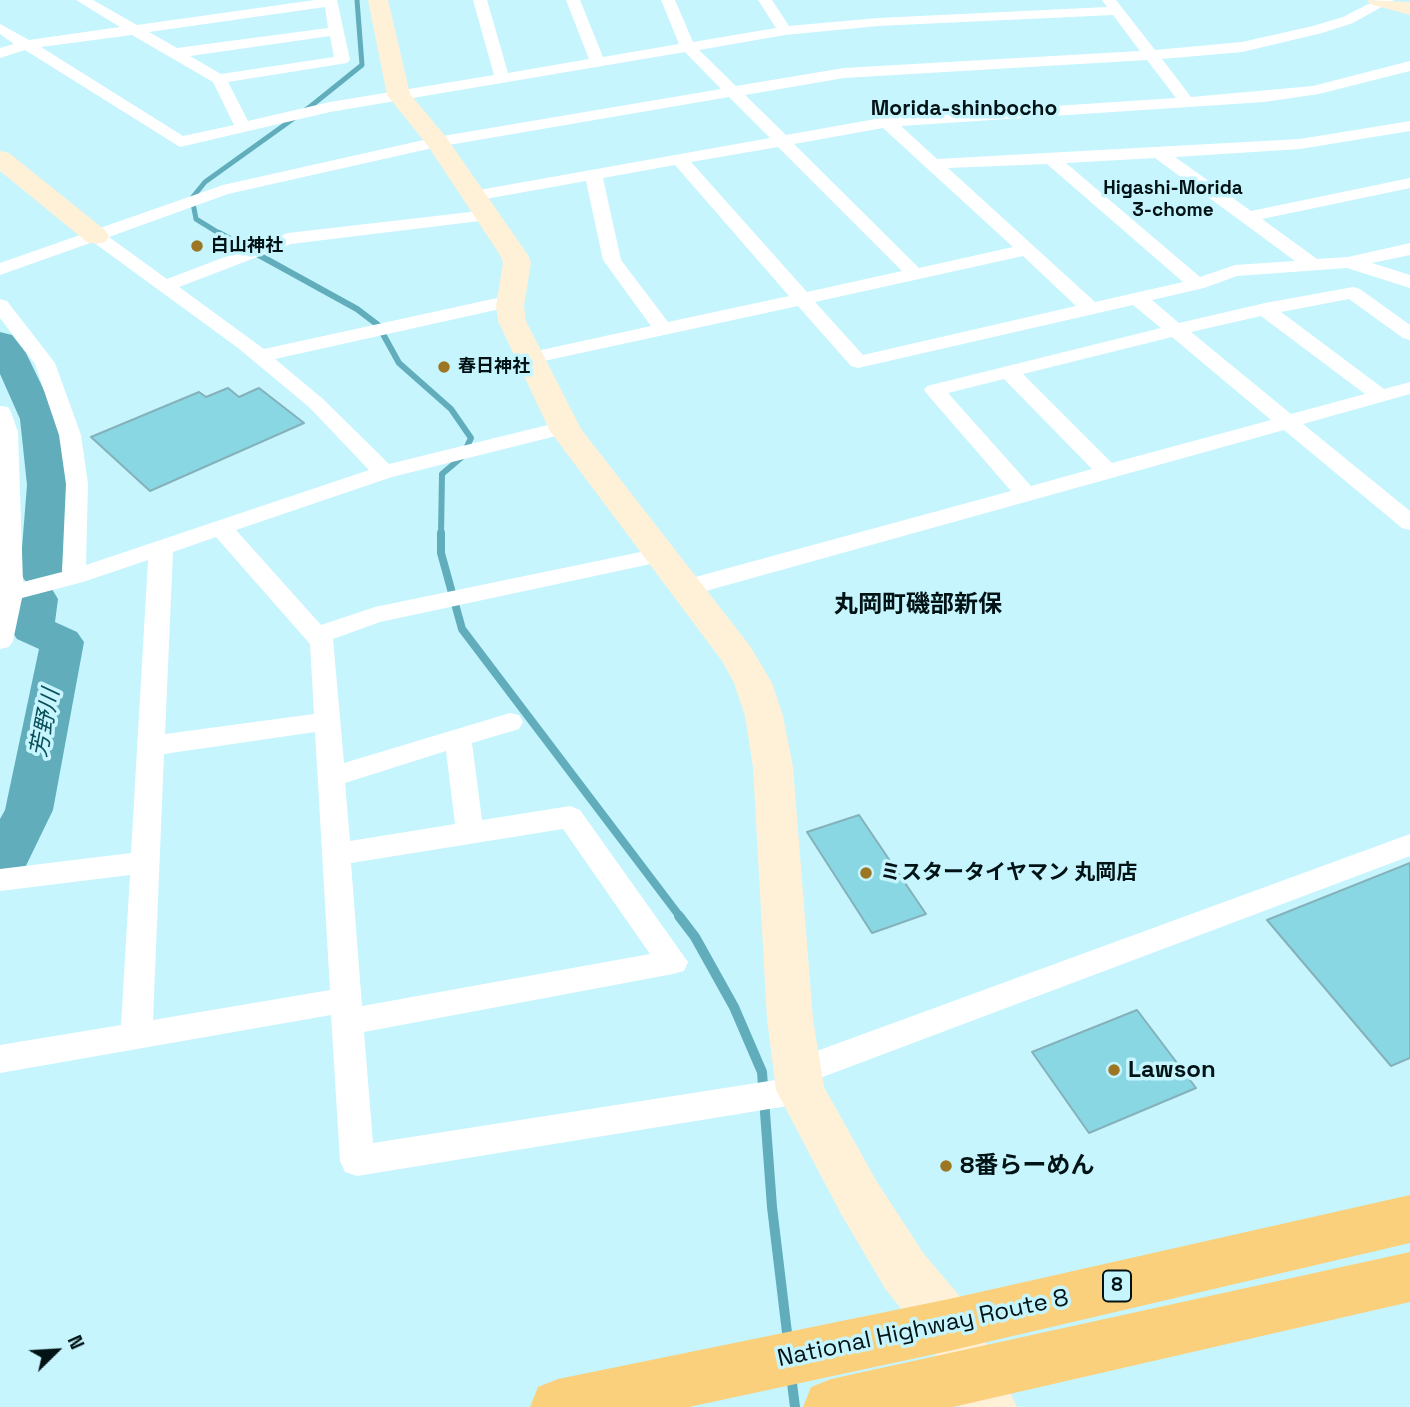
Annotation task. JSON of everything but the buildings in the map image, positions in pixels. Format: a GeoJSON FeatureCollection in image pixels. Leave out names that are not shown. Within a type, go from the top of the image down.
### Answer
{"type":"FeatureCollection","features":[{"type":"Feature","properties":{"kind":"highway","name":"National Highway Route 8"},"geometry":{"type":"LineString","coordinates":[[558,1407],[949,1325],[1410,1219]]}},
{"type":"Feature","properties":{"kind":"highway"},"geometry":{"type":"LineString","coordinates":[[834,1406],[982,1391],[1410,1277]]}},
{"type":"Feature","properties":{"kind":"street"},"geometry":{"type":"LineString","coordinates":[[83,0],[219,79],[242,125]]}},
{"type":"Feature","properties":{"kind":"street"},"geometry":{"type":"LineString","coordinates":[[378,0],[399,95],[437,142],[517,263],[511,301],[512,321],[564,426],[737,655],[753,683],[764,716],[773,767],[798,1082],[859,1198],[905,1272],[949,1325],[982,1391]]}},
{"type":"Feature","properties":{"kind":"street"},"geometry":{"type":"LineString","coordinates":[[480,0],[502,77]]}},
{"type":"Feature","properties":{"kind":"street"},"geometry":{"type":"LineString","coordinates":[[573,0],[598,62]]}},
{"type":"Feature","properties":{"kind":"street"},"geometry":{"type":"LineString","coordinates":[[668,0],[688,47],[915,274]]}},
{"type":"Feature","properties":{"kind":"street"},"geometry":{"type":"LineString","coordinates":[[765,0],[785,31]]}},
{"type":"Feature","properties":{"kind":"street"},"geometry":{"type":"LineString","coordinates":[[0,270],[223,190],[437,142],[844,74],[1242,47],[1348,20],[1382,0],[1410,9]]}},
{"type":"Feature","properties":{"kind":"street"},"geometry":{"type":"LineString","coordinates":[[0,53],[26,45],[331,2],[342,60],[219,79]]}},
{"type":"Feature","properties":{"kind":"street"},"geometry":{"type":"LineString","coordinates":[[0,28],[180,142],[242,125],[330,107],[878,16],[1112,6],[1187,102]]}},
{"type":"Feature","properties":{"kind":"street"},"geometry":{"type":"LineString","coordinates":[[177,53],[336,30]]}},
{"type":"Feature","properties":{"kind":"street"},"geometry":{"type":"LineString","coordinates":[[165,286],[288,239],[481,205],[593,174],[781,139],[887,122],[1187,102],[1313,90],[1410,66]]}},
{"type":"Feature","properties":{"kind":"street"},"geometry":{"type":"LineString","coordinates":[[887,122],[1090,308]]}},
{"type":"Feature","properties":{"kind":"street"},"geometry":{"type":"LineString","coordinates":[[933,164],[1300,144],[1410,126]]}},
{"type":"Feature","properties":{"kind":"street"},"geometry":{"type":"LineString","coordinates":[[1159,153],[1312,264]]}},
{"type":"Feature","properties":{"kind":"street"},"geometry":{"type":"LineString","coordinates":[[0,158],[96,236],[260,356],[316,403],[384,472]]}},
{"type":"Feature","properties":{"kind":"street"},"geometry":{"type":"LineString","coordinates":[[678,158],[858,362],[1197,284],[1235,271],[1347,262],[1410,249]]}},
{"type":"Feature","properties":{"kind":"street"},"geometry":{"type":"LineString","coordinates":[[1051,159],[1197,284]]}},
{"type":"Feature","properties":{"kind":"street"},"geometry":{"type":"LineString","coordinates":[[593,174],[612,260],[663,329]]}},
{"type":"Feature","properties":{"kind":"street"},"geometry":{"type":"LineString","coordinates":[[1248,218],[1407,186]]}},
{"type":"Feature","properties":{"kind":"street"},"geometry":{"type":"LineString","coordinates":[[530,358],[1026,250]]}},
{"type":"Feature","properties":{"kind":"street"},"geometry":{"type":"LineString","coordinates":[[1347,262],[1386,272],[1410,282]]}},
{"type":"Feature","properties":{"kind":"street"},"geometry":{"type":"LineString","coordinates":[[1025,493],[933,390],[1265,309],[1353,293],[1410,334]]}},
{"type":"Feature","properties":{"kind":"street"},"geometry":{"type":"LineString","coordinates":[[1137,298],[1410,523]]}},
{"type":"Feature","properties":{"kind":"street"},"geometry":{"type":"LineString","coordinates":[[260,356],[511,301]]}},
{"type":"Feature","properties":{"kind":"street"},"geometry":{"type":"LineString","coordinates":[[0,305],[45,363],[70,435],[77,484],[74,577]]}},
{"type":"Feature","properties":{"kind":"street"},"geometry":{"type":"LineString","coordinates":[[1265,309],[1381,396]]}},
{"type":"Feature","properties":{"kind":"street"},"geometry":{"type":"LineString","coordinates":[[1009,372],[1107,471]]}},
{"type":"Feature","properties":{"kind":"street"},"geometry":{"type":"LineString","coordinates":[[685,588],[1410,388]]}},
{"type":"Feature","properties":{"kind":"street"},"geometry":{"type":"LineString","coordinates":[[0,412],[7,432],[5,595],[0,641]]}},
{"type":"Feature","properties":{"kind":"street"},"geometry":{"type":"LineString","coordinates":[[5,595],[74,577],[384,472],[564,426]]}},
{"type":"Feature","properties":{"kind":"street"},"geometry":{"type":"LineString","coordinates":[[221,528],[322,642],[357,1161],[798,1082],[1410,845]]}},
{"type":"Feature","properties":{"kind":"street"},"geometry":{"type":"LineString","coordinates":[[136,1037],[161,548]]}},
{"type":"Feature","properties":{"kind":"street"},"geometry":{"type":"LineString","coordinates":[[317,636],[375,615],[660,555]]}},
{"type":"Feature","properties":{"kind":"street"},"geometry":{"type":"LineString","coordinates":[[151,746],[327,721]]}},
{"type":"Feature","properties":{"kind":"street"},"geometry":{"type":"LineString","coordinates":[[331,777],[510,722]]}},
{"type":"Feature","properties":{"kind":"street"},"geometry":{"type":"LineString","coordinates":[[458,738],[470,833]]}},
{"type":"Feature","properties":{"kind":"street"},"geometry":{"type":"LineString","coordinates":[[0,1059],[136,1037],[347,1012],[673,962],[570,817],[336,854]]}},
{"type":"Feature","properties":{"kind":"street"},"geometry":{"type":"LineString","coordinates":[[0,880],[145,862]]}},
{"type":"Feature","properties":{"kind":"waterway"},"geometry":{"type":"LineString","coordinates":[[222,235],[196,219],[192,198],[205,182],[311,106],[362,65],[357,0]]}},
{"type":"Feature","properties":{"kind":"waterway"},"geometry":{"type":"LineString","coordinates":[[219,233],[357,309],[378,325],[399,363],[451,409],[471,438],[462,457],[442,474],[441,535]]}},
{"type":"Feature","properties":{"kind":"waterway","name":"芳野川"},"geometry":{"type":"LineString","coordinates":[[0,342],[8,353],[39,419],[47,485],[41,573]]}},
{"type":"Feature","properties":{"kind":"waterway"},"geometry":{"type":"LineString","coordinates":[[441,535],[441,553],[462,629],[681,918]]}},
{"type":"Feature","properties":{"kind":"waterway","name":"芳野川"},"geometry":{"type":"LineString","coordinates":[[3,862],[29,810],[62,642],[32,629],[37,599]]}},
{"type":"Feature","properties":{"kind":"waterway"},"geometry":{"type":"LineString","coordinates":[[679,916],[695,937],[734,1007],[762,1072],[772,1207],[788,1341]]}},
{"type":"Feature","properties":{"kind":"waterway"},"geometry":{"type":"LineString","coordinates":[[791,1375],[795,1407]]}},
{"type":"Feature","properties":{"kind":"place","name":"白山神社"},"geometry":{"type":"Point","coordinates":[197,246]}},
{"type":"Feature","properties":{"kind":"place","name":"春日神社"},"geometry":{"type":"Point","coordinates":[444,367]}},
{"type":"Feature","properties":{"kind":"place","name":"ミスタータイヤマン 丸岡店"},"geometry":{"type":"Point","coordinates":[866,873]}},
{"type":"Feature","properties":{"kind":"place","name":"Lawson"},"geometry":{"type":"Point","coordinates":[1114,1070]}},
{"type":"Feature","properties":{"kind":"place","name":"8番らーめん"},"geometry":{"type":"Point","coordinates":[946,1166]}},
{"type":"Feature","properties":{"kind":"district","name":"Morida-shinbocho"},"geometry":{"type":"Point","coordinates":[964,109]}},
{"type":"Feature","properties":{"kind":"district","name":"Higashi-Morida 3-chome"},"geometry":{"type":"Point","coordinates":[1173,200]}},
{"type":"Feature","properties":{"kind":"district","name":"丸岡町磯部新保"},"geometry":{"type":"Point","coordinates":[918,605]}}]}
